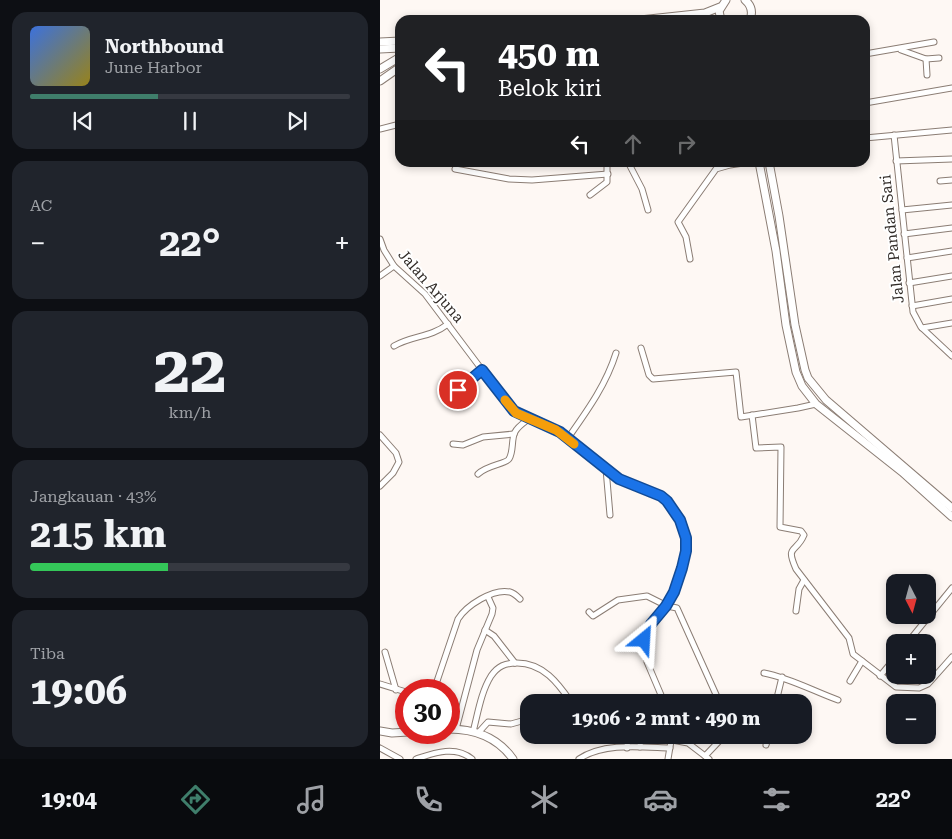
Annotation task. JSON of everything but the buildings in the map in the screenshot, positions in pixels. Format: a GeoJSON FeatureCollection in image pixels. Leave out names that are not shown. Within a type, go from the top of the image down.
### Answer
{"type":"FeatureCollection","features":[{"type":"Feature","properties":{"kind":"main road"},"geometry":{"type":"LineString","coordinates":[[686,15],[705,13],[720,7],[726,0]]}},
{"type":"Feature","properties":{"kind":"main road"},"geometry":{"type":"LineString","coordinates":[[745,0],[750,7],[751,15]]}},
{"type":"Feature","properties":{"kind":"main road"},"geometry":{"type":"LineString","coordinates":[[720,7],[720,15]]}},
{"type":"Feature","properties":{"kind":"main road"},"geometry":{"type":"LineString","coordinates":[[380,42],[395,41]]}},
{"type":"Feature","properties":{"kind":"main road"},"geometry":{"type":"LineString","coordinates":[[380,49],[395,48]]}},
{"type":"Feature","properties":{"kind":"main road"},"geometry":{"type":"LineString","coordinates":[[380,69],[395,59]]}},
{"type":"Feature","properties":{"kind":"main road"},"geometry":{"type":"LineString","coordinates":[[380,81],[395,70]]}},
{"type":"Feature","properties":{"kind":"main road"},"geometry":{"type":"LineString","coordinates":[[760,167],[776,251],[786,325],[799,380],[805,391],[816,404],[902,472],[952,508]]}},
{"type":"Feature","properties":{"kind":"main road"},"geometry":{"type":"LineString","coordinates":[[769,167],[779,216],[795,325],[808,378],[818,392],[930,493],[952,517]]}},
{"type":"Feature","properties":{"kind":"main road"},"geometry":{"type":"LineString","coordinates":[[786,325],[795,325]]}},
{"type":"Feature","properties":{"kind":"main road"},"geometry":{"type":"LineString","coordinates":[[460,730],[476,733],[493,740],[514,759]]}},
{"type":"Feature","properties":{"kind":"main road"},"geometry":{"type":"LineString","coordinates":[[381,733],[395,732]]}},
{"type":"Feature","properties":{"kind":"street"},"geometry":{"type":"LineString","coordinates":[[870,53],[934,42]]}},
{"type":"Feature","properties":{"kind":"street"},"geometry":{"type":"LineString","coordinates":[[898,49],[926,59],[939,58]]}},
{"type":"Feature","properties":{"kind":"street"},"geometry":{"type":"LineString","coordinates":[[926,59],[927,75]]}},
{"type":"Feature","properties":{"kind":"street"},"geometry":{"type":"LineString","coordinates":[[870,102],[952,88]]}},
{"type":"Feature","properties":{"kind":"street"},"geometry":{"type":"LineString","coordinates":[[380,129],[395,125]]}},
{"type":"Feature","properties":{"kind":"street"},"geometry":{"type":"LineString","coordinates":[[870,137],[952,130]]}},
{"type":"Feature","properties":{"kind":"street","name":"Jalan Pandan Sari"},"geometry":{"type":"LineString","coordinates":[[894,135],[912,306],[915,317],[922,328],[952,356]]}},
{"type":"Feature","properties":{"kind":"street"},"geometry":{"type":"LineString","coordinates":[[896,161],[952,158]]}},
{"type":"Feature","properties":{"kind":"street"},"geometry":{"type":"LineString","coordinates":[[590,195],[607,183],[607,167]]}},
{"type":"Feature","properties":{"kind":"street"},"geometry":{"type":"LineString","coordinates":[[631,167],[642,189],[648,210]]}},
{"type":"Feature","properties":{"kind":"street"},"geometry":{"type":"LineString","coordinates":[[690,259],[686,236],[678,222],[716,169],[723,167]]}},
{"type":"Feature","properties":{"kind":"street"},"geometry":{"type":"LineString","coordinates":[[455,169],[509,179],[532,180],[608,174]]}},
{"type":"Feature","properties":{"kind":"street"},"geometry":{"type":"LineString","coordinates":[[940,181],[952,180]]}},
{"type":"Feature","properties":{"kind":"street"},"geometry":{"type":"LineString","coordinates":[[902,210],[952,205]]}},
{"type":"Feature","properties":{"kind":"street"},"geometry":{"type":"LineString","coordinates":[[904,234],[952,228]]}},
{"type":"Feature","properties":{"kind":"street","name":"Jalan Arjuna"},"geometry":{"type":"LineString","coordinates":[[380,241],[394,266],[421,289],[514,411],[556,430],[626,483],[664,498],[683,526],[686,538],[684,559],[677,585],[666,606],[651,624],[645,636],[644,645],[649,669],[660,694]]}},
{"type":"Feature","properties":{"kind":"street"},"geometry":{"type":"LineString","coordinates":[[907,258],[952,252]]}},
{"type":"Feature","properties":{"kind":"street"},"geometry":{"type":"LineString","coordinates":[[380,276],[394,266]]}},
{"type":"Feature","properties":{"kind":"street"},"geometry":{"type":"LineString","coordinates":[[910,282],[952,276]]}},
{"type":"Feature","properties":{"kind":"street"},"geometry":{"type":"LineString","coordinates":[[912,306],[952,299]]}},
{"type":"Feature","properties":{"kind":"street"},"geometry":{"type":"LineString","coordinates":[[922,328],[952,323]]}},
{"type":"Feature","properties":{"kind":"street"},"geometry":{"type":"LineString","coordinates":[[394,346],[408,339],[433,334],[448,324]]}},
{"type":"Feature","properties":{"kind":"street"},"geometry":{"type":"LineString","coordinates":[[640,348],[649,374],[653,379],[736,372],[741,417],[816,404]]}},
{"type":"Feature","properties":{"kind":"street"},"geometry":{"type":"LineString","coordinates":[[568,438],[600,391],[616,352]]}},
{"type":"Feature","properties":{"kind":"street"},"geometry":{"type":"LineString","coordinates":[[458,390],[482,370]]}},
{"type":"Feature","properties":{"kind":"street"},"geometry":{"type":"LineString","coordinates":[[752,415],[756,448],[782,447],[780,524],[782,528],[803,532],[802,538],[791,553],[796,569],[849,638],[853,654],[896,688],[919,688],[932,681],[952,657]]}},
{"type":"Feature","properties":{"kind":"street"},"geometry":{"type":"LineString","coordinates":[[478,474],[483,469],[504,463],[509,458],[514,434],[530,418]]}},
{"type":"Feature","properties":{"kind":"street"},"geometry":{"type":"LineString","coordinates":[[453,444],[469,444],[483,437],[514,434]]}},
{"type":"Feature","properties":{"kind":"street"},"geometry":{"type":"LineString","coordinates":[[380,435],[396,453],[399,462],[393,473],[380,486]]}},
{"type":"Feature","properties":{"kind":"street"},"geometry":{"type":"LineString","coordinates":[[606,469],[610,515]]}},
{"type":"Feature","properties":{"kind":"street"},"geometry":{"type":"LineString","coordinates":[[796,610],[799,589],[804,580]]}},
{"type":"Feature","properties":{"kind":"street"},"geometry":{"type":"LineString","coordinates":[[915,634],[952,588]]}},
{"type":"Feature","properties":{"kind":"street"},"geometry":{"type":"LineString","coordinates":[[438,679],[461,615],[468,607],[488,596],[502,592],[510,592],[520,599]]}},
{"type":"Feature","properties":{"kind":"street"},"geometry":{"type":"LineString","coordinates":[[460,703],[476,650],[493,612],[488,596]]}},
{"type":"Feature","properties":{"kind":"street"},"geometry":{"type":"LineString","coordinates":[[589,612],[594,616],[620,599],[647,596],[666,606],[678,609],[716,694]]}},
{"type":"Feature","properties":{"kind":"street"},"geometry":{"type":"LineString","coordinates":[[485,630],[494,636],[515,663]]}},
{"type":"Feature","properties":{"kind":"street"},"geometry":{"type":"LineString","coordinates":[[385,652],[395,687]]}},
{"type":"Feature","properties":{"kind":"street"},"geometry":{"type":"LineString","coordinates":[[850,681],[862,661]]}},
{"type":"Feature","properties":{"kind":"street"},"geometry":{"type":"LineString","coordinates":[[476,733],[484,691],[492,675],[501,666],[515,663],[535,666],[547,674],[565,694]]}},
{"type":"Feature","properties":{"kind":"street"},"geometry":{"type":"LineString","coordinates":[[880,676],[886,669]]}},
{"type":"Feature","properties":{"kind":"street"},"geometry":{"type":"LineString","coordinates":[[764,673],[782,677],[838,700]]}},
{"type":"Feature","properties":{"kind":"street"},"geometry":{"type":"LineString","coordinates":[[778,694],[782,677]]}},
{"type":"Feature","properties":{"kind":"street"},"geometry":{"type":"LineString","coordinates":[[380,684],[395,690]]}},
{"type":"Feature","properties":{"kind":"street"},"geometry":{"type":"LineString","coordinates":[[476,733],[488,722],[511,724],[520,722]]}},
{"type":"Feature","properties":{"kind":"street"},"geometry":{"type":"LineString","coordinates":[[668,759],[671,744]]}},
{"type":"Feature","properties":{"kind":"street"},"geometry":{"type":"LineString","coordinates":[[689,744],[707,757],[718,744]]}},
{"type":"Feature","properties":{"kind":"street"},"geometry":{"type":"LineString","coordinates":[[579,759],[598,751],[640,747],[670,748]]}},
{"type":"Feature","properties":{"kind":"street"},"geometry":{"type":"LineString","coordinates":[[380,748],[400,759]]}},
{"type":"Feature","properties":{"kind":"street"},"geometry":{"type":"LineString","coordinates":[[416,759],[433,753],[450,751],[458,752],[472,759]]}},
{"type":"Feature","properties":{"kind":"slow traffic"},"geometry":{"type":"LineString","coordinates":[[505,400],[516,413],[556,430],[574,444]]}},
{"type":"Feature","properties":{"kind":"route"},"geometry":{"type":"LineString","coordinates":[[458,390],[482,370],[514,411],[560,432],[619,479],[655,493],[667,501],[683,526],[686,538],[686,551],[674,592],[666,606],[651,624],[644,640]]}}]}
